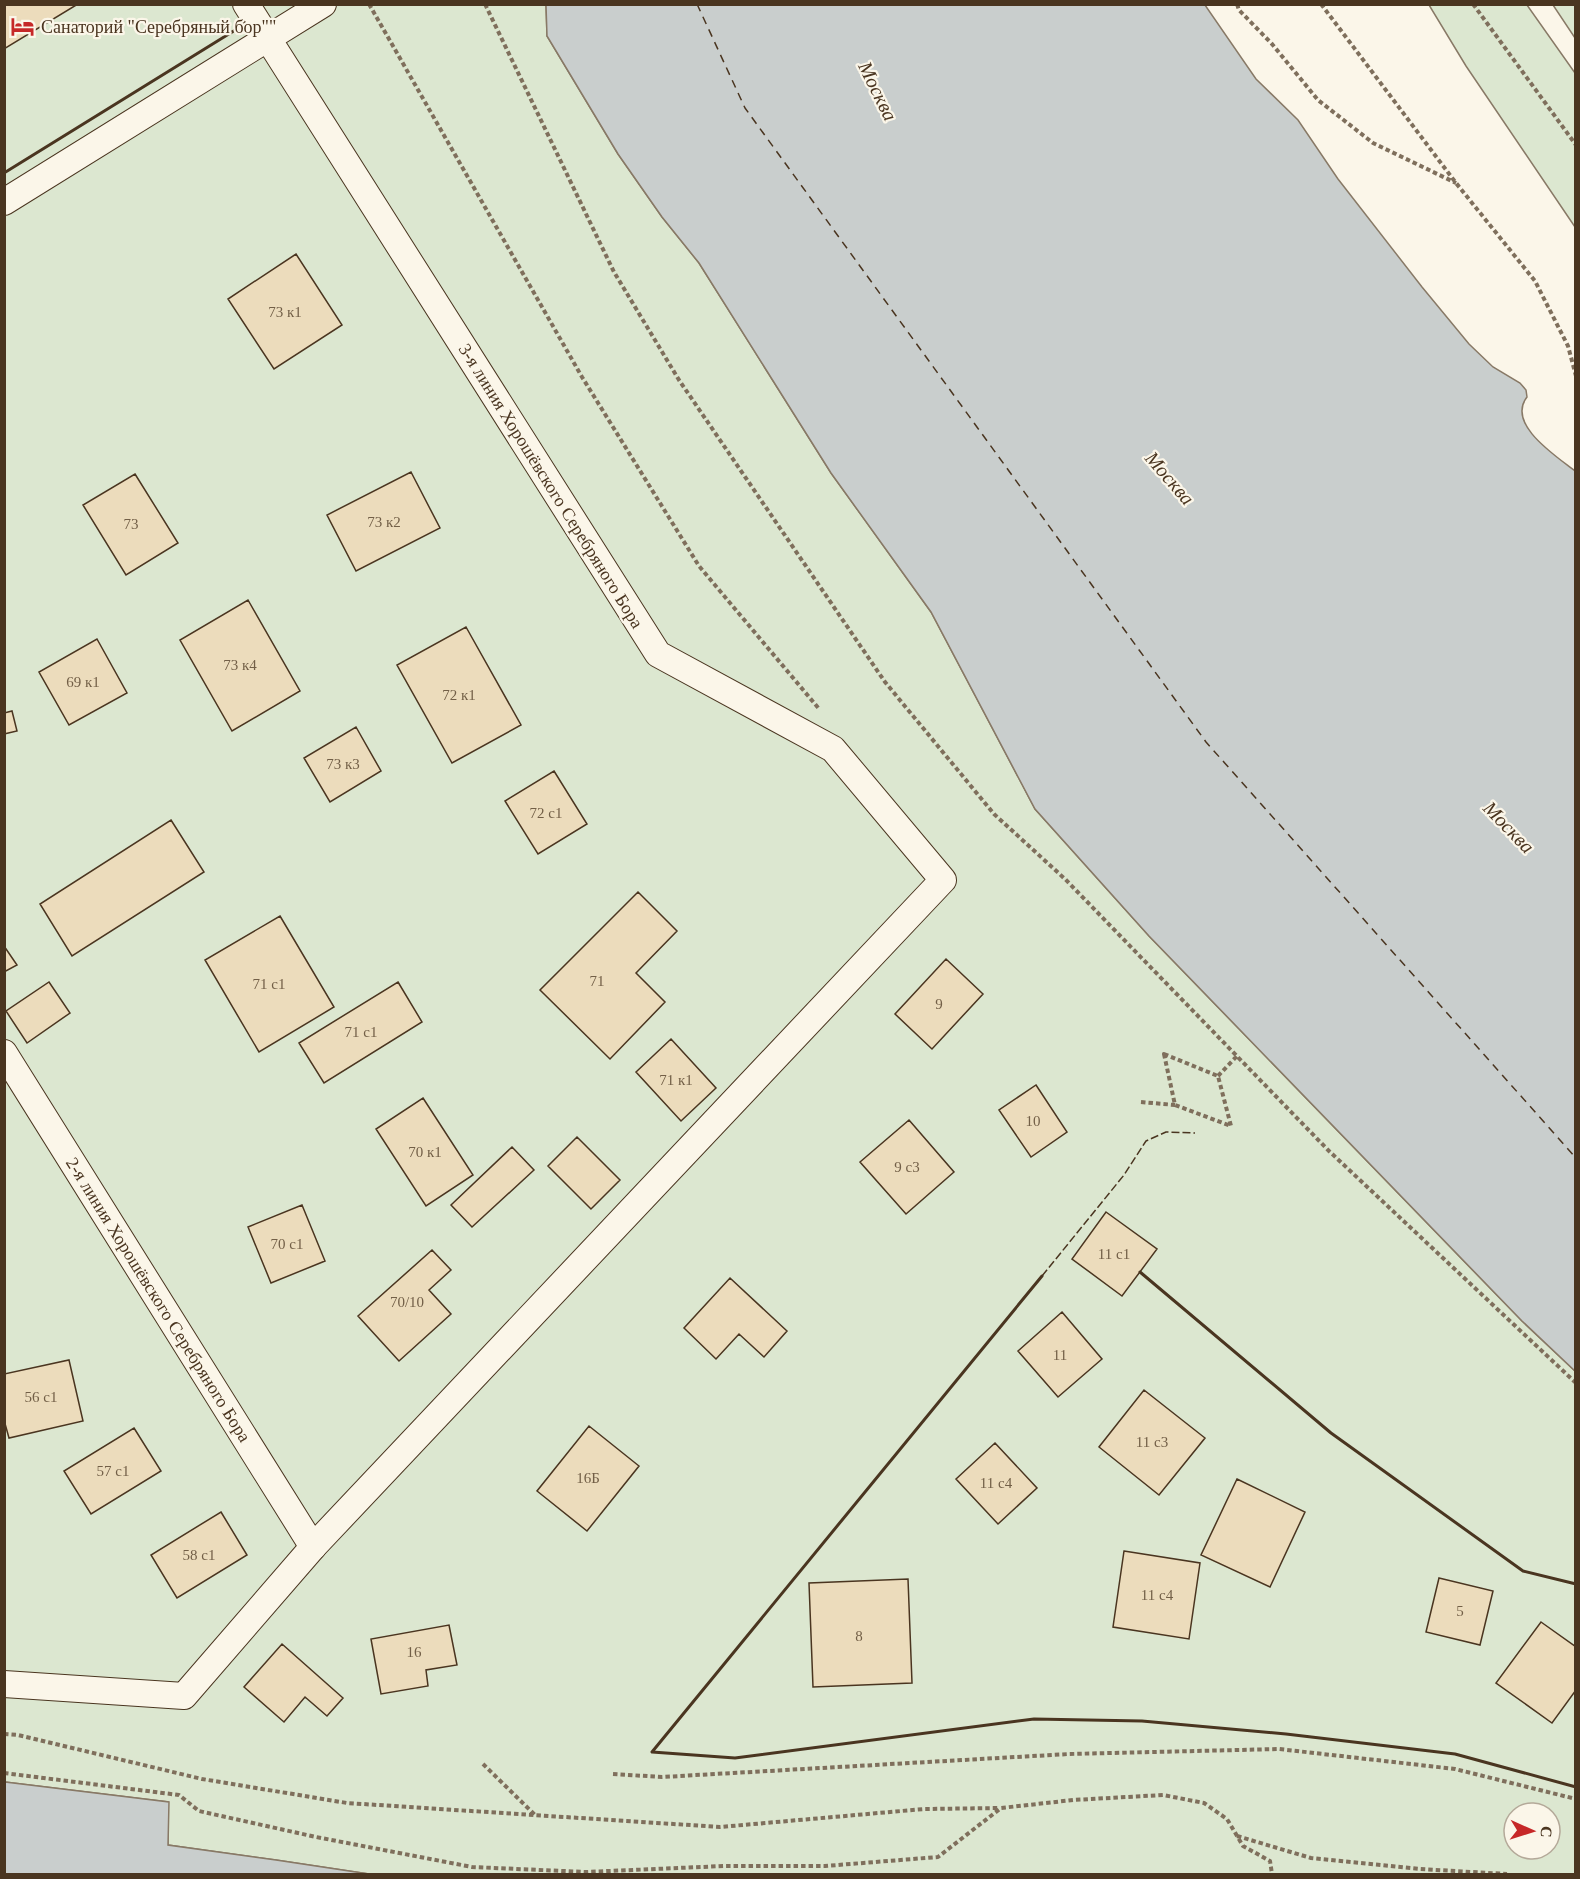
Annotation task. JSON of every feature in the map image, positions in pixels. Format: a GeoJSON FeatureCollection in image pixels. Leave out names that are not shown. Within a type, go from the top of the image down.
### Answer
{"type":"FeatureCollection","features":[{"type":"Feature","properties":{"kind":"street","name":"3-я линия Хорошёвского Серебряного Бора"},"geometry":{"type":"LineString","coordinates":[[246,4],[658,654],[833,748],[943,880],[313,1547]]}},
{"type":"Feature","properties":{"kind":"street"},"geometry":{"type":"LineString","coordinates":[[4,202],[323,4]]}},
{"type":"Feature","properties":{"kind":"street","name":"2-я линия Хорошёвского Серебряного Бора"},"geometry":{"type":"LineString","coordinates":[[8,1067],[313,1547]]}},
{"type":"Feature","properties":{"kind":"street"},"geometry":{"type":"LineString","coordinates":[[4,1684],[184,1696],[313,1547]]}},
{"type":"Feature","properties":{"kind":"path"},"geometry":{"type":"LineString","coordinates":[[369,4],[582,377],[699,566],[822,713]]}},
{"type":"Feature","properties":{"kind":"path"},"geometry":{"type":"LineString","coordinates":[[485,4],[614,272],[679,380],[885,682],[994,814],[1065,879],[1329,1151],[1575,1383]]}},
{"type":"Feature","properties":{"kind":"path"},"geometry":{"type":"LineString","coordinates":[[1237,4],[1239,10],[1272,44],[1318,100],[1373,143],[1456,183]]}},
{"type":"Feature","properties":{"kind":"path"},"geometry":{"type":"LineString","coordinates":[[1321,4],[1456,183],[1535,281],[1568,346],[1575,376]]}},
{"type":"Feature","properties":{"kind":"path"},"geometry":{"type":"LineString","coordinates":[[1473,4],[1575,145]]}},
{"type":"Feature","properties":{"kind":"path"},"geometry":{"type":"LineString","coordinates":[[1568,346],[1575,349]]}},
{"type":"Feature","properties":{"kind":"path"},"geometry":{"type":"LineString","coordinates":[[1175,1105],[1164,1054],[1218,1076]]}},
{"type":"Feature","properties":{"kind":"path"},"geometry":{"type":"LineString","coordinates":[[1218,1076],[1237,1056]]}},
{"type":"Feature","properties":{"kind":"path"},"geometry":{"type":"LineString","coordinates":[[1141,1102],[1175,1105],[1230,1126],[1218,1076]]}},
{"type":"Feature","properties":{"kind":"path"},"geometry":{"type":"LineString","coordinates":[[4,1734],[18,1735],[202,1779],[347,1803],[720,1827],[924,1809],[1001,1808],[1073,1800],[1163,1795],[1204,1803],[1227,1819],[1243,1846],[1270,1861],[1272,1875]]}},
{"type":"Feature","properties":{"kind":"path"},"geometry":{"type":"LineString","coordinates":[[613,1774],[662,1777],[1069,1754],[1279,1749],[1455,1769],[1575,1799]]}},
{"type":"Feature","properties":{"kind":"path"},"geometry":{"type":"LineString","coordinates":[[483,1764],[535,1815]]}},
{"type":"Feature","properties":{"kind":"path"},"geometry":{"type":"LineString","coordinates":[[4,1773],[179,1795],[199,1811],[316,1838],[472,1867],[586,1872],[724,1866],[825,1866],[938,1857],[1001,1808]]}},
{"type":"Feature","properties":{"kind":"path"},"geometry":{"type":"LineString","coordinates":[[1237,1835],[1311,1858],[1507,1875]]}},
{"type":"Feature","properties":{"kind":"green space"},"geometry":{"type":"Polygon","coordinates":[[[5,5],[546,5],[547,36],[618,154],[662,217],[699,263],[831,473],[931,612],[1035,809],[1149,936],[1522,1321],[1575,1371],[1575,1874],[369,1874],[168,1845],[168,1802],[5,1782],[5,5]]]}},
{"type":"Feature","properties":{"kind":"green space"},"geometry":{"type":"Polygon","coordinates":[[[1429,5],[1527,5],[1575,73],[1575,227],[1466,66],[1429,5]]]}},
{"type":"Feature","properties":{"kind":"green space"},"geometry":{"type":"Polygon","coordinates":[[[1553,5],[1575,5],[1575,38],[1553,5]]]}},
{"type":"Feature","properties":{"kind":"water","name":"Москва"},"geometry":{"type":"Polygon","coordinates":[[[546,5],[1205,5],[1256,79],[1298,120],[1338,179],[1469,344],[1493,367],[1520,383],[1526,390],[1527,397],[1522,407],[1523,418],[1528,428],[1536,439],[1575,471],[1575,1371],[1522,1321],[1149,936],[1035,809],[931,612],[831,473],[699,263],[662,217],[618,154],[547,36],[546,5]]]}},
{"type":"Feature","properties":{"kind":"water"},"geometry":{"type":"Polygon","coordinates":[[[5,1782],[169,1802],[168,1845],[369,1874],[5,1874],[5,1782]]]}},
{"type":"Feature","properties":{"kind":"building","name":"Санаторий \"Серебряный бор\"\""},"geometry":{"type":"Polygon","coordinates":[[[4,4],[78,4],[4,49],[4,4]]]}},
{"type":"Feature","properties":{"kind":"building"},"geometry":{"type":"Polygon","coordinates":[[[296,254],[342,325],[274,369],[228,299],[296,254]]]}},
{"type":"Feature","properties":{"kind":"building"},"geometry":{"type":"Polygon","coordinates":[[[411,472],[440,528],[356,571],[327,515],[411,472]]]}},
{"type":"Feature","properties":{"kind":"building"},"geometry":{"type":"Polygon","coordinates":[[[135,474],[178,543],[126,575],[83,505],[135,474]]]}},
{"type":"Feature","properties":{"kind":"building"},"geometry":{"type":"Polygon","coordinates":[[[248,600],[300,691],[232,731],[180,640],[248,600]]]}},
{"type":"Feature","properties":{"kind":"building"},"geometry":{"type":"Polygon","coordinates":[[[466,627],[521,725],[452,763],[397,665],[466,627]]]}},
{"type":"Feature","properties":{"kind":"building"},"geometry":{"type":"Polygon","coordinates":[[[97,639],[127,693],[69,725],[39,672],[97,639]]]}},
{"type":"Feature","properties":{"kind":"building"},"geometry":{"type":"Polygon","coordinates":[[[12,711],[17,731],[4,734],[4,713],[12,711]]]}},
{"type":"Feature","properties":{"kind":"building"},"geometry":{"type":"Polygon","coordinates":[[[356,727],[381,771],[330,802],[304,758],[356,727]]]}},
{"type":"Feature","properties":{"kind":"building"},"geometry":{"type":"Polygon","coordinates":[[[554,771],[587,824],[538,854],[505,801],[554,771]]]}},
{"type":"Feature","properties":{"kind":"building"},"geometry":{"type":"Polygon","coordinates":[[[171,820],[204,872],[72,956],[40,904],[171,820]]]}},
{"type":"Feature","properties":{"kind":"building"},"geometry":{"type":"Polygon","coordinates":[[[638,892],[677,931],[636,973],[665,1002],[610,1059],[540,990],[638,892]]]}},
{"type":"Feature","properties":{"kind":"building"},"geometry":{"type":"Polygon","coordinates":[[[280,916],[334,1007],[259,1052],[205,960],[280,916]]]}},
{"type":"Feature","properties":{"kind":"building"},"geometry":{"type":"Polygon","coordinates":[[[4,946],[17,965],[4,972],[4,946]]]}},
{"type":"Feature","properties":{"kind":"building"},"geometry":{"type":"Polygon","coordinates":[[[946,959],[983,994],[932,1049],[895,1014],[946,959]]]}},
{"type":"Feature","properties":{"kind":"building"},"geometry":{"type":"Polygon","coordinates":[[[49,982],[70,1013],[27,1043],[6,1011],[49,982]]]}},
{"type":"Feature","properties":{"kind":"building"},"geometry":{"type":"Polygon","coordinates":[[[398,982],[422,1022],[324,1083],[299,1043],[398,982]]]}},
{"type":"Feature","properties":{"kind":"building"},"geometry":{"type":"Polygon","coordinates":[[[671,1039],[716,1088],[681,1121],[636,1072],[671,1039]]]}},
{"type":"Feature","properties":{"kind":"building"},"geometry":{"type":"Polygon","coordinates":[[[1036,1085],[1067,1132],[1031,1157],[999,1110],[1036,1085]]]}},
{"type":"Feature","properties":{"kind":"building"},"geometry":{"type":"Polygon","coordinates":[[[423,1098],[473,1175],[426,1206],[376,1129],[423,1098]]]}},
{"type":"Feature","properties":{"kind":"building"},"geometry":{"type":"Polygon","coordinates":[[[909,1120],[954,1172],[906,1214],[860,1162],[909,1120]]]}},
{"type":"Feature","properties":{"kind":"building"},"geometry":{"type":"Polygon","coordinates":[[[577,1137],[620,1180],[591,1209],[548,1166],[577,1137]]]}},
{"type":"Feature","properties":{"kind":"building"},"geometry":{"type":"Polygon","coordinates":[[[512,1147],[534,1170],[472,1227],[451,1205],[512,1147]]]}},
{"type":"Feature","properties":{"kind":"building"},"geometry":{"type":"Polygon","coordinates":[[[302,1205],[325,1261],[271,1283],[248,1227],[302,1205]]]}},
{"type":"Feature","properties":{"kind":"building"},"geometry":{"type":"Polygon","coordinates":[[[1106,1212],[1157,1249],[1122,1296],[1072,1259],[1106,1212]]]}},
{"type":"Feature","properties":{"kind":"building"},"geometry":{"type":"Polygon","coordinates":[[[432,1250],[451,1270],[429,1290],[451,1314],[399,1361],[358,1316],[432,1250]]]}},
{"type":"Feature","properties":{"kind":"building"},"geometry":{"type":"Polygon","coordinates":[[[730,1278],[787,1331],[764,1357],[739,1334],[716,1359],[684,1328],[730,1278]]]}},
{"type":"Feature","properties":{"kind":"building"},"geometry":{"type":"Polygon","coordinates":[[[1062,1312],[1102,1359],[1058,1397],[1018,1351],[1062,1312]]]}},
{"type":"Feature","properties":{"kind":"building"},"geometry":{"type":"Polygon","coordinates":[[[69,1360],[83,1421],[9,1438],[4,1420],[4,1374],[69,1360]]]}},
{"type":"Feature","properties":{"kind":"building"},"geometry":{"type":"Polygon","coordinates":[[[1144,1390],[1205,1438],[1159,1495],[1099,1447],[1144,1390]]]}},
{"type":"Feature","properties":{"kind":"building"},"geometry":{"type":"Polygon","coordinates":[[[589,1426],[639,1466],[587,1531],[537,1491],[589,1426]]]}},
{"type":"Feature","properties":{"kind":"building"},"geometry":{"type":"Polygon","coordinates":[[[134,1428],[161,1471],[91,1514],[64,1471],[134,1428]]]}},
{"type":"Feature","properties":{"kind":"building"},"geometry":{"type":"Polygon","coordinates":[[[995,1443],[1037,1488],[998,1524],[956,1479],[995,1443]]]}},
{"type":"Feature","properties":{"kind":"building"},"geometry":{"type":"Polygon","coordinates":[[[1237,1479],[1305,1512],[1270,1587],[1201,1555],[1237,1479]]]}},
{"type":"Feature","properties":{"kind":"building"},"geometry":{"type":"Polygon","coordinates":[[[221,1512],[247,1555],[177,1598],[151,1555],[221,1512]]]}},
{"type":"Feature","properties":{"kind":"building"},"geometry":{"type":"Polygon","coordinates":[[[1124,1551],[1200,1563],[1189,1639],[1113,1627],[1124,1551]]]}},
{"type":"Feature","properties":{"kind":"building"},"geometry":{"type":"Polygon","coordinates":[[[1439,1578],[1493,1591],[1480,1645],[1426,1632],[1439,1578]]]}},
{"type":"Feature","properties":{"kind":"building"},"geometry":{"type":"Polygon","coordinates":[[[908,1579],[912,1683],[813,1687],[809,1583],[908,1579]]]}},
{"type":"Feature","properties":{"kind":"building"},"geometry":{"type":"Polygon","coordinates":[[[1541,1622],[1576,1647],[1576,1690],[1552,1723],[1496,1683],[1541,1622]]]}},
{"type":"Feature","properties":{"kind":"building"},"geometry":{"type":"Polygon","coordinates":[[[449,1625],[457,1665],[426,1670],[428,1686],[381,1694],[371,1639],[449,1625]]]}},
{"type":"Feature","properties":{"kind":"building"},"geometry":{"type":"Polygon","coordinates":[[[282,1644],[343,1698],[327,1716],[305,1697],[284,1722],[244,1687],[282,1644]]]}},
{"type":"Feature","properties":{"kind":"ferry route"},"geometry":{"type":"LineString","coordinates":[[697,4],[745,108],[1206,742],[1576,1158]]}},
{"type":"Feature","properties":{"kind":"fence"},"geometry":{"type":"LineString","coordinates":[[1042,1276],[1124,1175],[1146,1141],[1166,1132],[1195,1133]]}},
{"type":"Feature","properties":{"kind":"wall"},"geometry":{"type":"LineString","coordinates":[[4,173],[245,24],[244,22]]}},
{"type":"Feature","properties":{"kind":"wall"},"geometry":{"type":"LineString","coordinates":[[1140,1272],[1331,1433],[1523,1571],[1576,1584]]}},
{"type":"Feature","properties":{"kind":"wall"},"geometry":{"type":"LineString","coordinates":[[1042,1276],[652,1752],[735,1758],[1034,1719],[1142,1721],[1286,1734],[1455,1754],[1576,1787]]}},
{"type":"Feature","properties":{"kind":"place","name":"Санаторий \"Серебряный бор\"\""},"geometry":{"type":"Point","coordinates":[23,27]}}]}
